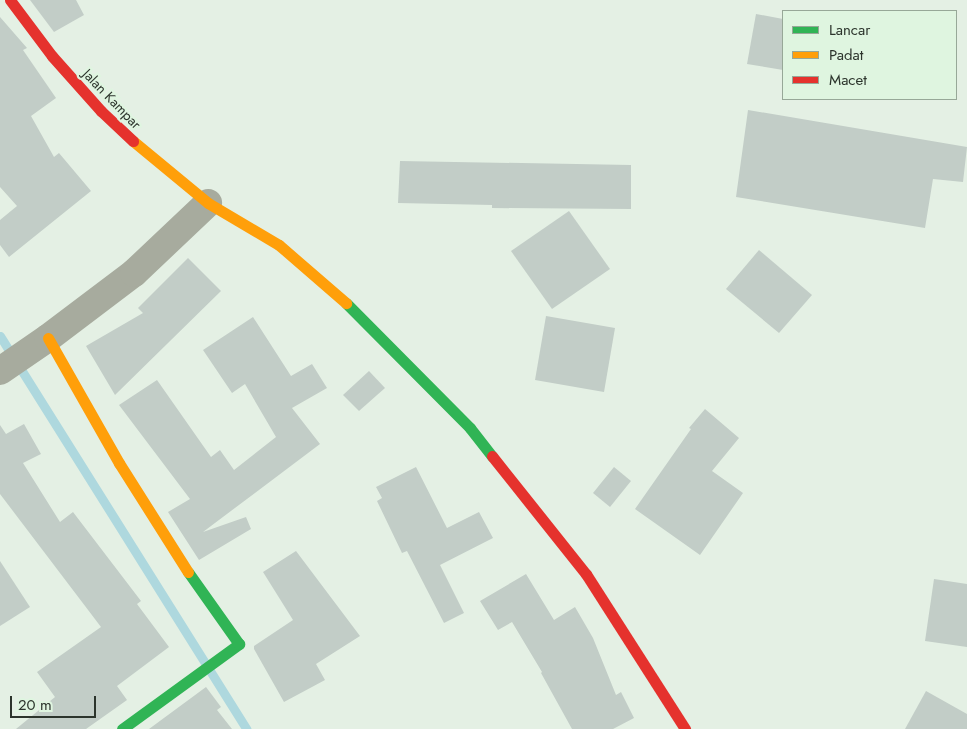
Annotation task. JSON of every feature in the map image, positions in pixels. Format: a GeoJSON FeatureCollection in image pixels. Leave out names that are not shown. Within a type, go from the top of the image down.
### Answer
{"type":"FeatureCollection","features":[{"type":"Feature","properties":{"kind":"street","name":"Jalan Kampar"},"geometry":{"type":"LineString","coordinates":[[10,0],[52,56],[101,111],[145,153],[208,203],[279,245],[338,294],[470,428],[586,574],[619,623],[684,729]]}},
{"type":"Feature","properties":{"kind":"street"},"geometry":{"type":"LineString","coordinates":[[0,371],[43,342],[134,273],[208,203]]}},
{"type":"Feature","properties":{"kind":"street"},"geometry":{"type":"LineString","coordinates":[[43,342],[186,570],[239,644],[122,729]]}},
{"type":"Feature","properties":{"kind":"building"},"geometry":{"type":"Polygon","coordinates":[[[30,0],[76,0],[84,15],[54,32],[30,0]]]}},
{"type":"Feature","properties":{"kind":"building"},"geometry":{"type":"Polygon","coordinates":[[[756,14],[782,19],[782,70],[747,64],[756,14]]]}},
{"type":"Feature","properties":{"kind":"building"},"geometry":{"type":"Polygon","coordinates":[[[0,17],[27,48],[23,50],[56,98],[31,116],[54,157],[59,153],[91,191],[9,257],[0,245],[0,220],[17,206],[0,187],[0,17]]]}},
{"type":"Feature","properties":{"kind":"building"},"geometry":{"type":"Polygon","coordinates":[[[748,110],[967,147],[963,182],[933,179],[925,228],[736,197],[748,110]]]}},
{"type":"Feature","properties":{"kind":"building"},"geometry":{"type":"Polygon","coordinates":[[[400,161],[631,165],[631,209],[492,208],[492,205],[398,203],[400,161]]]}},
{"type":"Feature","properties":{"kind":"building"},"geometry":{"type":"Polygon","coordinates":[[[569,211],[610,269],[552,309],[511,251],[569,211]]]}},
{"type":"Feature","properties":{"kind":"building"},"geometry":{"type":"Polygon","coordinates":[[[759,250],[812,295],[779,333],[726,289],[759,250]]]}},
{"type":"Feature","properties":{"kind":"building"},"geometry":{"type":"Polygon","coordinates":[[[188,258],[221,291],[115,395],[86,346],[143,313],[138,308],[188,258]]]}},
{"type":"Feature","properties":{"kind":"building"},"geometry":{"type":"Polygon","coordinates":[[[546,316],[615,328],[604,392],[535,380],[546,316]]]}},
{"type":"Feature","properties":{"kind":"building"},"geometry":{"type":"Polygon","coordinates":[[[253,317],[291,376],[312,364],[327,388],[292,408],[320,444],[203,532],[246,517],[251,529],[199,560],[168,512],[190,499],[119,405],[157,380],[211,457],[220,450],[234,470],[276,437],[245,384],[232,393],[203,350],[253,317]]]}},
{"type":"Feature","properties":{"kind":"building"},"geometry":{"type":"Polygon","coordinates":[[[369,371],[385,388],[359,411],[343,395],[369,371]]]}},
{"type":"Feature","properties":{"kind":"building"},"geometry":{"type":"Polygon","coordinates":[[[705,409],[739,438],[712,471],[743,493],[700,555],[635,509],[691,429],[689,428],[705,409]]]}},
{"type":"Feature","properties":{"kind":"building"},"geometry":{"type":"Polygon","coordinates":[[[24,424],[41,454],[23,463],[60,522],[73,512],[141,601],[137,604],[169,647],[117,686],[127,700],[86,729],[16,729],[55,697],[37,672],[101,627],[0,494],[0,425],[6,434],[24,424]]]}},
{"type":"Feature","properties":{"kind":"building"},"geometry":{"type":"Polygon","coordinates":[[[416,467],[447,528],[479,512],[493,538],[440,565],[464,613],[444,623],[407,551],[402,553],[377,501],[382,498],[376,487],[416,467]]]}},
{"type":"Feature","properties":{"kind":"building"},"geometry":{"type":"Polygon","coordinates":[[[614,467],[631,481],[610,507],[593,493],[614,467]]]}},
{"type":"Feature","properties":{"kind":"building"},"geometry":{"type":"Polygon","coordinates":[[[296,551],[360,636],[316,664],[325,680],[284,702],[254,646],[293,620],[263,572],[296,551]]]}},
{"type":"Feature","properties":{"kind":"building"},"geometry":{"type":"Polygon","coordinates":[[[0,561],[30,607],[0,626],[0,561]]]}},
{"type":"Feature","properties":{"kind":"building"},"geometry":{"type":"Polygon","coordinates":[[[526,574],[554,620],[575,607],[593,638],[616,695],[621,692],[634,718],[613,729],[572,729],[542,672],[512,622],[498,630],[480,601],[526,574]]]}},
{"type":"Feature","properties":{"kind":"building"},"geometry":{"type":"Polygon","coordinates":[[[934,579],[967,584],[967,647],[925,641],[934,579]]]}},
{"type":"Feature","properties":{"kind":"building"},"geometry":{"type":"Polygon","coordinates":[[[206,687],[221,707],[217,710],[232,729],[149,729],[206,687]]]}},
{"type":"Feature","properties":{"kind":"building"},"geometry":{"type":"Polygon","coordinates":[[[926,691],[967,714],[967,729],[905,729],[926,691]]]}},
{"type":"Feature","properties":{"kind":"waterway"},"geometry":{"type":"LineString","coordinates":[[0,336],[247,729]]}},
{"type":"Feature","properties":{"kind":"traffic: fast"},"geometry":{"type":"LineString","coordinates":[[346,303],[470,428],[492,456]]}},
{"type":"Feature","properties":{"kind":"traffic: fast"},"geometry":{"type":"LineString","coordinates":[[122,729],[239,644],[188,572]]}},
{"type":"Feature","properties":{"kind":"traffic: slow"},"geometry":{"type":"LineString","coordinates":[[133,141],[208,203],[279,245],[346,303]]}},
{"type":"Feature","properties":{"kind":"traffic: slow"},"geometry":{"type":"LineString","coordinates":[[48,338],[119,463],[188,572]]}},
{"type":"Feature","properties":{"kind":"traffic: jam"},"geometry":{"type":"LineString","coordinates":[[10,0],[52,56],[101,111],[133,141]]}},
{"type":"Feature","properties":{"kind":"traffic: jam"},"geometry":{"type":"LineString","coordinates":[[492,456],[586,574],[685,729]]}}]}
